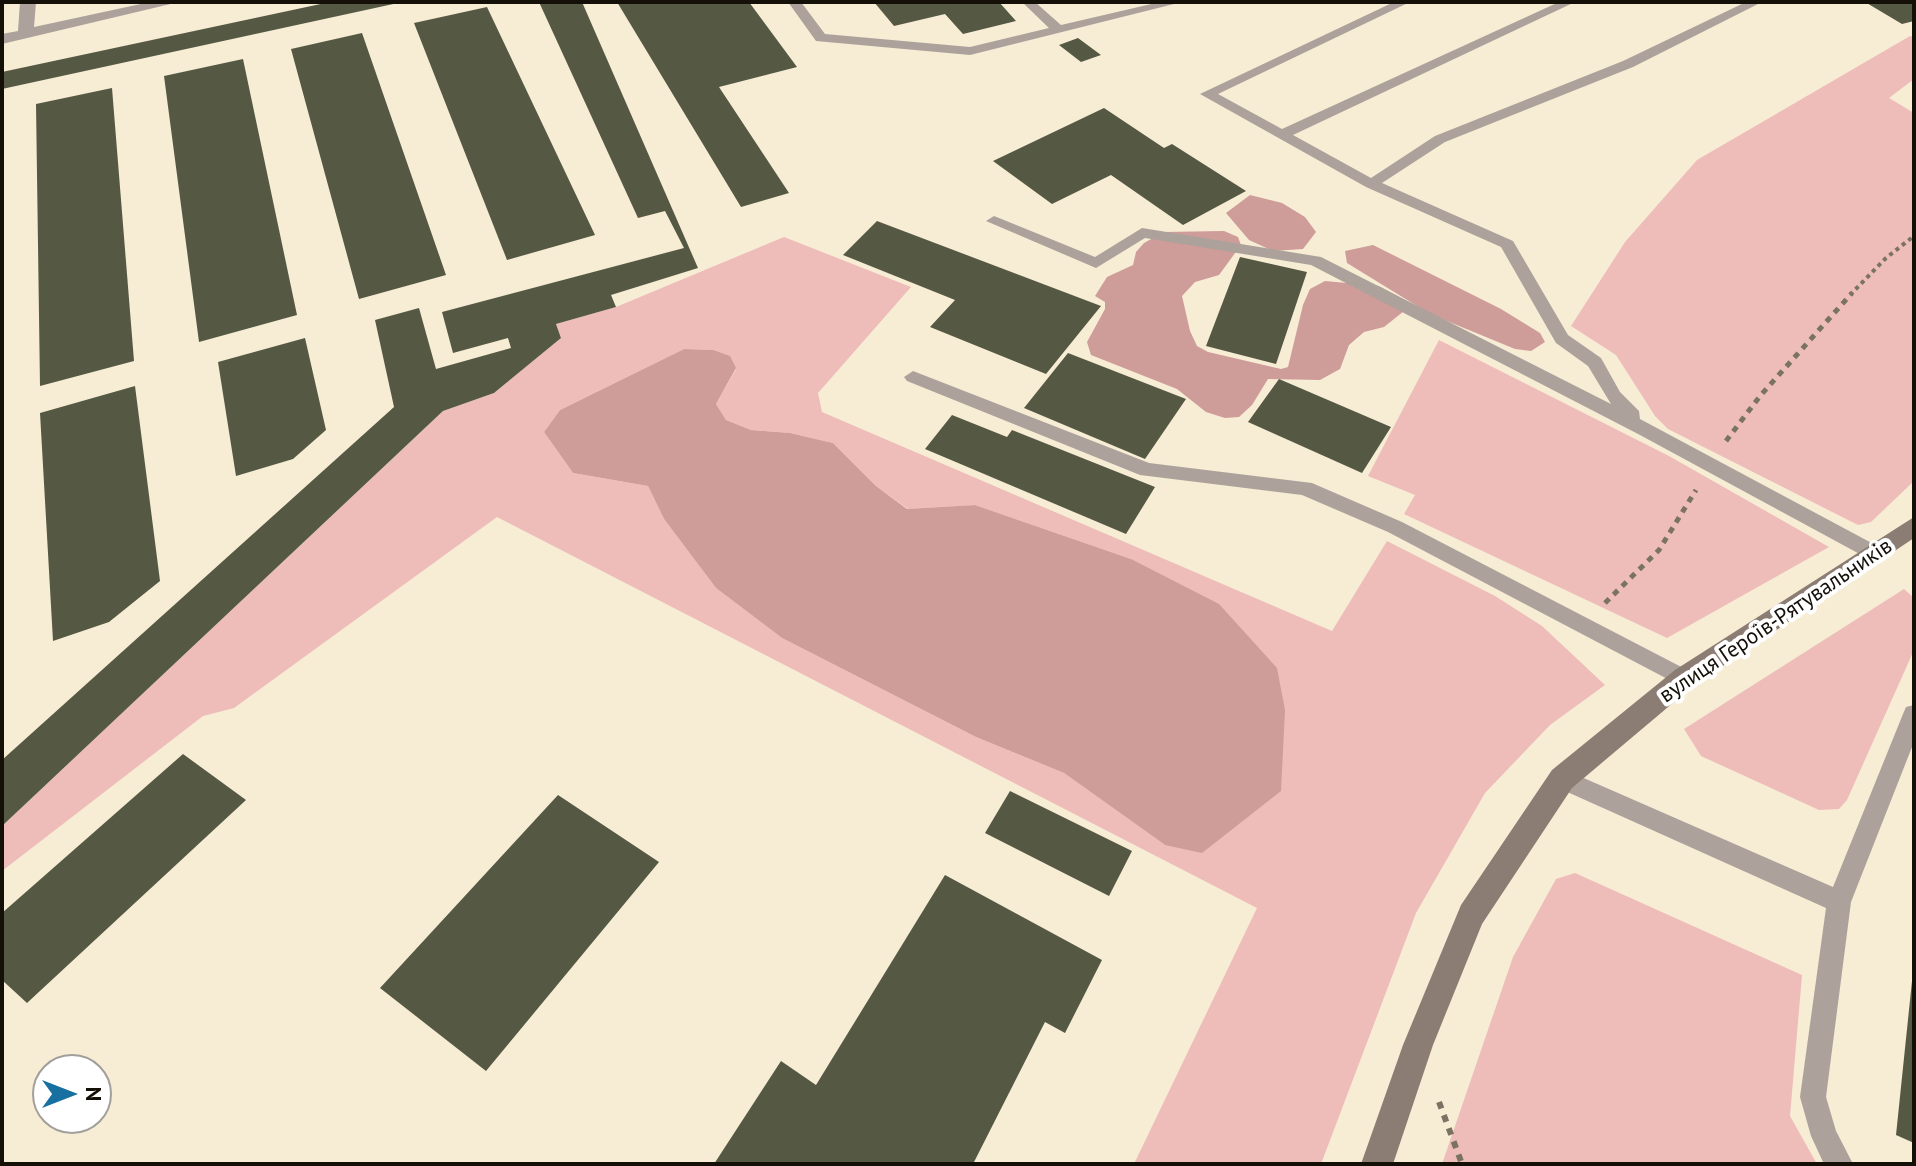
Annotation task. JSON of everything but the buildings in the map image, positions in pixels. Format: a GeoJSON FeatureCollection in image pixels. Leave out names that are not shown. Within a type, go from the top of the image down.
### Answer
{"type":"FeatureCollection","features":[{"type":"Feature","properties":{"kind":"street"},"geometry":{"type":"LineString","coordinates":[[26,34],[28,2]]}},
{"type":"Feature","properties":{"kind":"street"},"geometry":{"type":"LineString","coordinates":[[2,39],[171,2]]}},
{"type":"Feature","properties":{"kind":"street","name":"вулиця Героїв-Рятувальників"},"geometry":{"type":"LineString","coordinates":[[1377,1164],[1418,1045],[1471,915],[1562,779],[1684,678],[1874,553],[1912,532]]}},
{"type":"Feature","properties":{"kind":"lane"},"geometry":{"type":"LineString","coordinates":[[794,2],[821,38],[970,51],[1176,2]]}},
{"type":"Feature","properties":{"kind":"lane"},"geometry":{"type":"LineString","coordinates":[[1028,2],[1058,30]]}},
{"type":"Feature","properties":{"kind":"lane"},"geometry":{"type":"LineString","coordinates":[[1404,2],[1207,94],[1371,184],[1507,244],[1562,339],[1595,362],[1613,396],[1646,430]]}},
{"type":"Feature","properties":{"kind":"lane"},"geometry":{"type":"LineString","coordinates":[[1282,135],[1569,2]]}},
{"type":"Feature","properties":{"kind":"lane"},"geometry":{"type":"LineString","coordinates":[[1371,184],[1440,139],[1628,64],[1756,2]]}},
{"type":"Feature","properties":{"kind":"lane"},"geometry":{"type":"LineString","coordinates":[[994,221],[1096,263],[1142,233],[1315,261],[1646,430],[1874,553]]}},
{"type":"Feature","properties":{"kind":"lane"},"geometry":{"type":"LineString","coordinates":[[913,377],[1147,470],[1305,488],[1395,527],[1684,678]]}},
{"type":"Feature","properties":{"kind":"lane"},"geometry":{"type":"LineString","coordinates":[[1839,1164],[1824,1136],[1813,1097],[1839,902],[1914,714]]}},
{"type":"Feature","properties":{"kind":"lane"},"geometry":{"type":"LineString","coordinates":[[1562,779],[1839,902]]}},
{"type":"Feature","properties":{"kind":"path"},"geometry":{"type":"LineString","coordinates":[[1578,622],[1623,589],[1659,550],[1709,464],[1760,396],[1832,314],[1886,258],[1914,236]]}},
{"type":"Feature","properties":{"kind":"shaded area"},"geometry":{"type":"Polygon","coordinates":[[[1910,36],[1914,37],[1914,79],[1889,98],[1914,113],[1914,481],[1871,522],[1858,525],[1668,429],[1655,416],[1616,355],[1571,326],[1625,242],[1697,160],[1910,36]]]}},
{"type":"Feature","properties":{"kind":"shaded area"},"geometry":{"type":"Polygon","coordinates":[[[1250,195],[1282,203],[1305,217],[1316,232],[1303,249],[1273,251],[1249,240],[1226,213],[1250,195]]]}},
{"type":"Feature","properties":{"kind":"shaded area"},"geometry":{"type":"Polygon","coordinates":[[[1224,231],[1238,237],[1241,245],[1219,275],[1195,282],[1182,296],[1190,331],[1197,346],[1208,352],[1281,369],[1288,367],[1303,305],[1310,289],[1325,281],[1379,286],[1399,297],[1404,311],[1384,327],[1364,332],[1349,345],[1340,369],[1320,380],[1268,379],[1252,405],[1239,417],[1225,418],[1206,412],[1177,389],[1091,355],[1087,342],[1105,309],[1105,302],[1095,296],[1107,277],[1133,265],[1136,252],[1144,243],[1164,232],[1224,231]]]}},
{"type":"Feature","properties":{"kind":"shaded area"},"geometry":{"type":"Polygon","coordinates":[[[784,237],[911,287],[818,393],[822,412],[1332,631],[1387,541],[1495,596],[1542,626],[1605,685],[1550,725],[1485,793],[1416,913],[1321,1164],[1134,1164],[1257,908],[497,517],[234,708],[203,716],[2,871],[2,826],[443,411],[494,393],[561,338],[556,324],[616,307],[784,237]],[[684,349],[560,410],[544,432],[573,473],[648,486],[664,519],[716,588],[782,638],[976,737],[1064,773],[1165,845],[1131,559],[975,505],[908,509],[876,486],[833,443],[790,433],[751,430],[726,420],[716,404],[736,369],[713,350],[684,349]]]}},
{"type":"Feature","properties":{"kind":"shaded area"},"geometry":{"type":"Polygon","coordinates":[[[1373,245],[1501,309],[1540,333],[1545,342],[1531,351],[1515,349],[1430,314],[1347,263],[1345,251],[1373,245]]]}},
{"type":"Feature","properties":{"kind":"shaded area"},"geometry":{"type":"Polygon","coordinates":[[[1439,340],[1669,456],[1829,547],[1667,638],[1404,514],[1415,495],[1368,476],[1439,340]]]}},
{"type":"Feature","properties":{"kind":"shaded area"},"geometry":{"type":"Polygon","coordinates":[[[684,349],[713,350],[730,356],[736,368],[716,404],[726,420],[751,430],[790,433],[833,443],[876,486],[907,509],[975,505],[1131,559],[1219,604],[1277,668],[1285,710],[1281,791],[1202,853],[1165,845],[1064,773],[976,737],[782,638],[716,588],[664,519],[648,486],[573,473],[544,432],[560,410],[684,349]]]}},
{"type":"Feature","properties":{"kind":"shaded area"},"geometry":{"type":"Polygon","coordinates":[[[1904,589],[1914,598],[1914,650],[1847,800],[1839,809],[1819,810],[1701,756],[1684,729],[1904,589]]]}},
{"type":"Feature","properties":{"kind":"shaded area"},"geometry":{"type":"Polygon","coordinates":[[[1575,873],[1802,975],[1790,1116],[1817,1164],[1442,1164],[1513,957],[1556,879],[1575,873]]]}}]}
